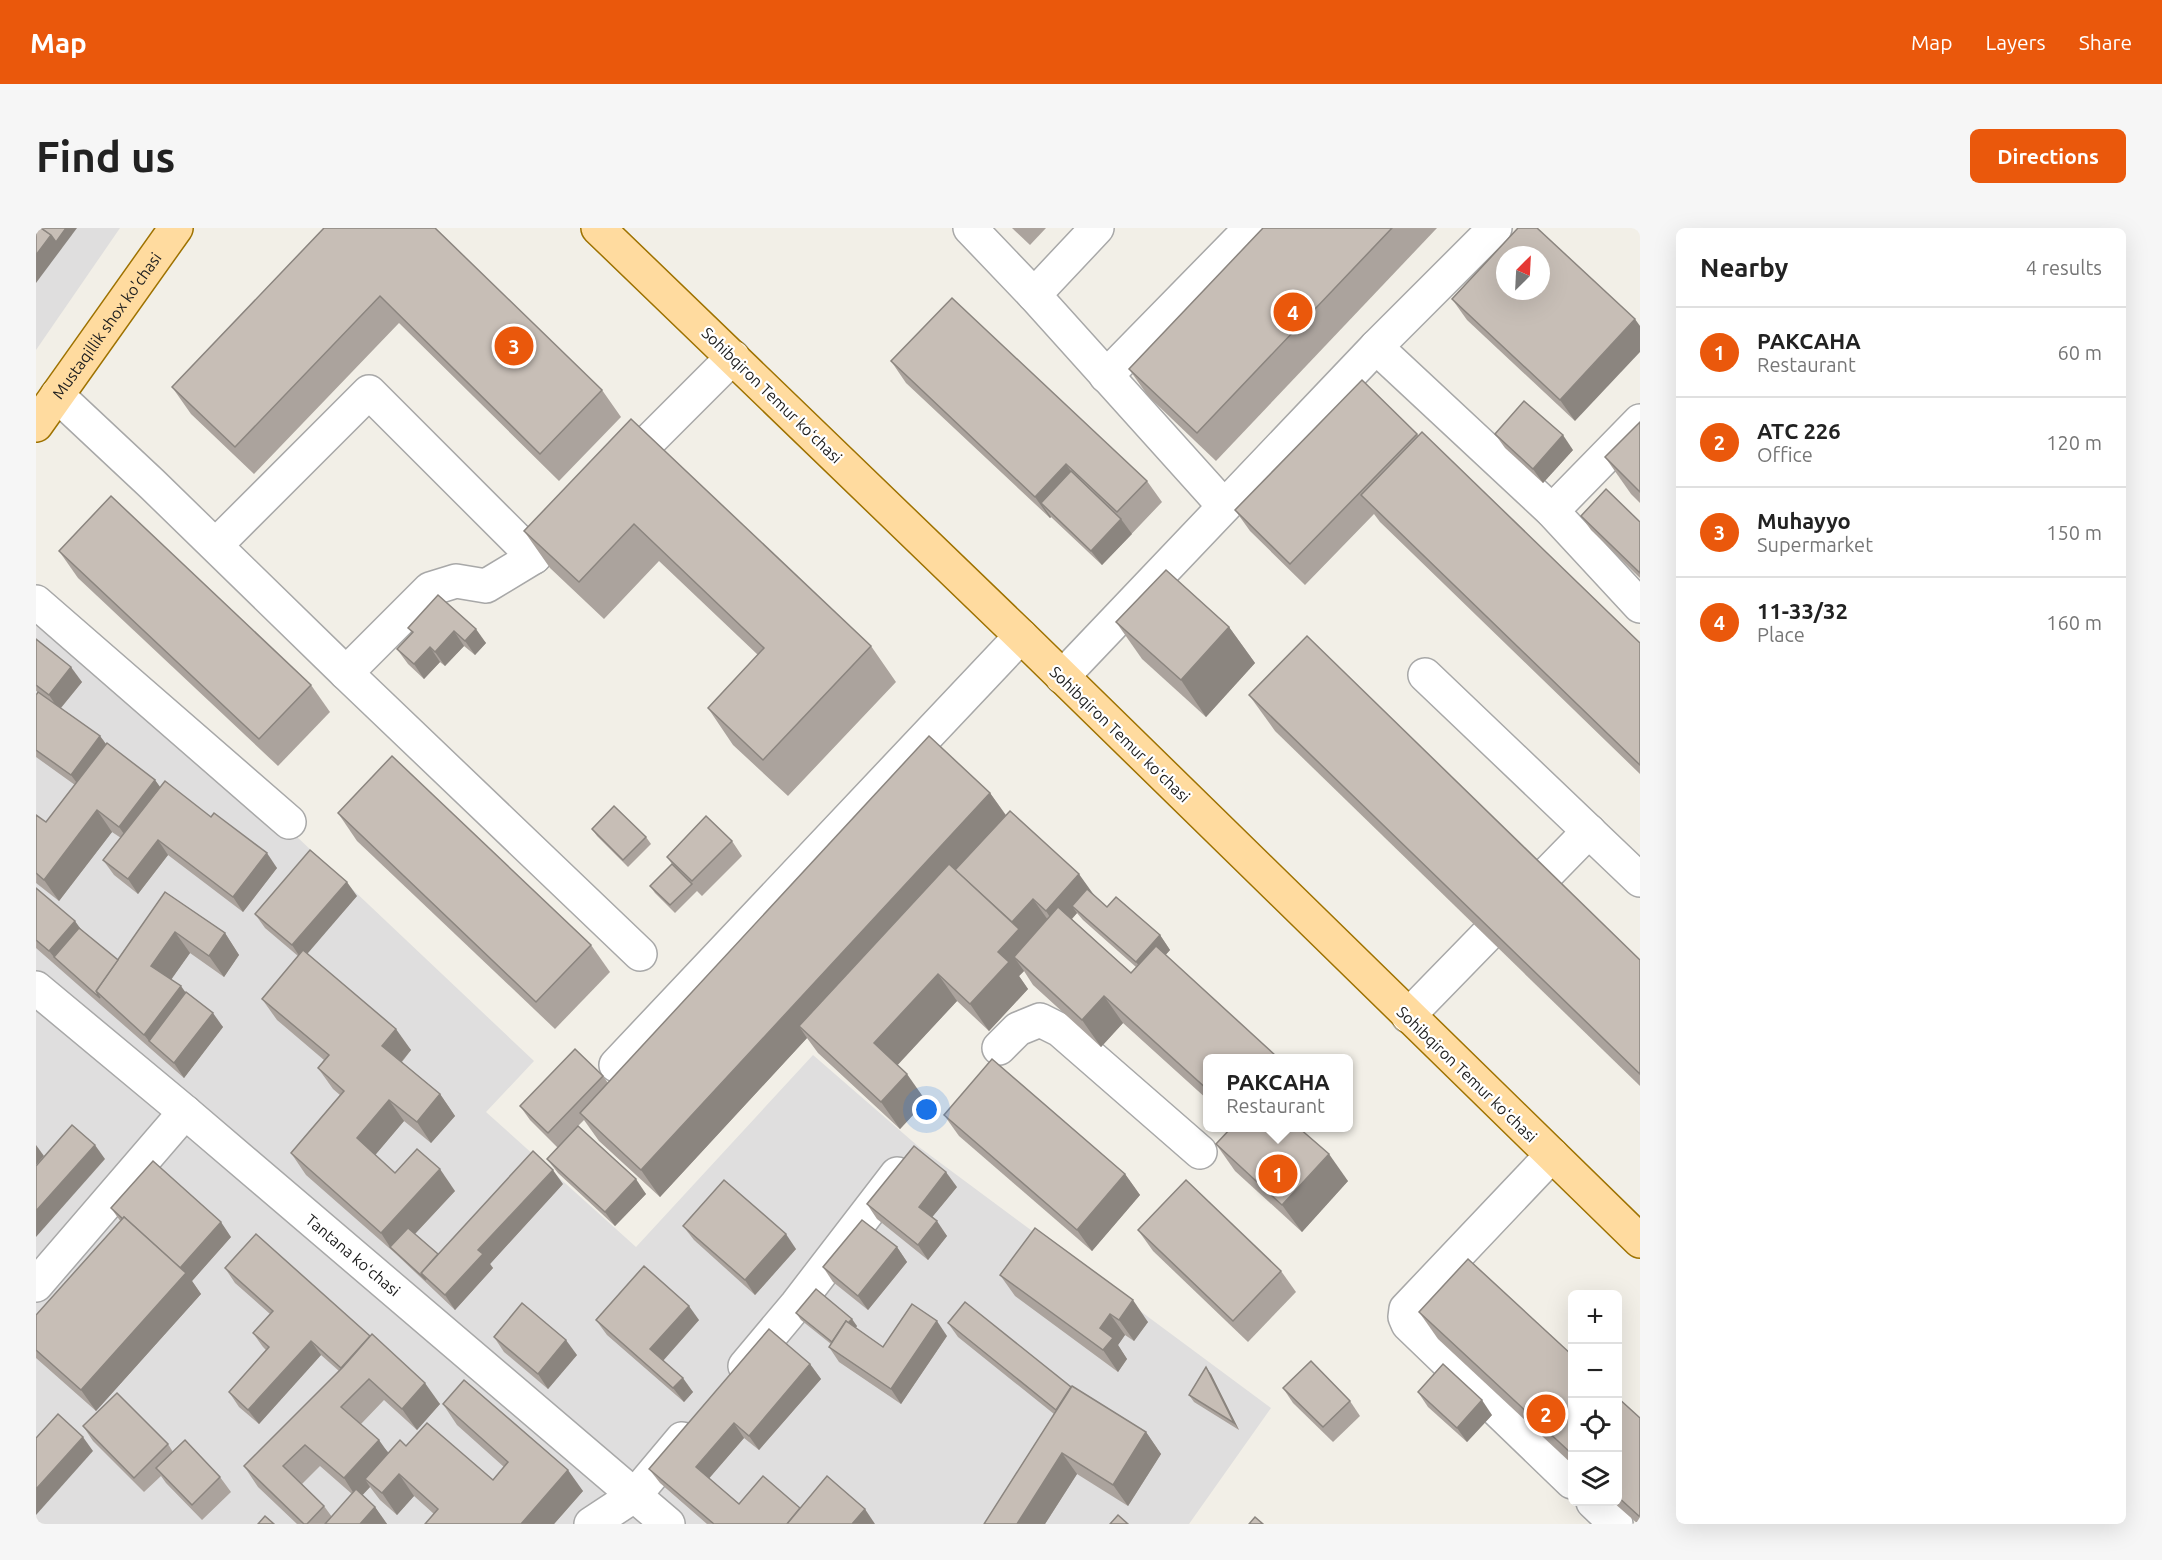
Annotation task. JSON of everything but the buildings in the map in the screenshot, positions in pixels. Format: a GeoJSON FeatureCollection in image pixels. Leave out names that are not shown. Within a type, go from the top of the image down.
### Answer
{"type":"FeatureCollection","features":[{"type":"Feature","properties":{"kind":"main road","name":"Mustaqillik shox ko'chasi"},"geometry":{"type":"LineString","coordinates":[[36,425],[176,228]]}},
{"type":"Feature","properties":{"kind":"main road","name":"Sohibqiron Temur koʻchasi"},"geometry":{"type":"LineString","coordinates":[[598,228],[1021,636],[1640,1241]]}},
{"type":"Feature","properties":{"kind":"street"},"geometry":{"type":"LineString","coordinates":[[970,228],[1034,295],[1224,506]]}},
{"type":"Feature","properties":{"kind":"street"},"geometry":{"type":"LineString","coordinates":[[1034,295],[1097,228]]}},
{"type":"Feature","properties":{"kind":"street"},"geometry":{"type":"LineString","coordinates":[[1107,376],[1251,228]]}},
{"type":"Feature","properties":{"kind":"street"},"geometry":{"type":"LineString","coordinates":[[1062,677],[1376,347],[1496,228]]}},
{"type":"Feature","properties":{"kind":"street"},"geometry":{"type":"LineString","coordinates":[[1376,347],[1551,511],[1640,606]]}},
{"type":"Feature","properties":{"kind":"street"},"geometry":{"type":"LineString","coordinates":[[346,673],[429,589],[456,580],[486,586],[534,557],[733,357]]}},
{"type":"Feature","properties":{"kind":"street"},"geometry":{"type":"LineString","coordinates":[[216,545],[369,392],[534,557]]}},
{"type":"Feature","properties":{"kind":"street"},"geometry":{"type":"LineString","coordinates":[[57,395],[640,954]]}},
{"type":"Feature","properties":{"kind":"street"},"geometry":{"type":"LineString","coordinates":[[1551,511],[1640,421]]}},
{"type":"Feature","properties":{"kind":"street"},"geometry":{"type":"LineString","coordinates":[[36,602],[289,822]]}},
{"type":"Feature","properties":{"kind":"street"},"geometry":{"type":"LineString","coordinates":[[616,1065],[1021,636]]}},
{"type":"Feature","properties":{"kind":"street"},"geometry":{"type":"LineString","coordinates":[[1425,675],[1640,879]]}},
{"type":"Feature","properties":{"kind":"street"},"geometry":{"type":"LineString","coordinates":[[1543,878],[1589,831]]}},
{"type":"Feature","properties":{"kind":"street"},"geometry":{"type":"LineString","coordinates":[[1408,1016],[1486,936]]}},
{"type":"Feature","properties":{"kind":"street","name":"Tantana koʻchasi"},"geometry":{"type":"LineString","coordinates":[[36,988],[185,1112],[668,1524]]}},
{"type":"Feature","properties":{"kind":"street"},"geometry":{"type":"LineString","coordinates":[[999,1048],[1018,1029],[1040,1020],[1060,1030],[1200,1152]]}},
{"type":"Feature","properties":{"kind":"street"},"geometry":{"type":"LineString","coordinates":[[36,1285],[185,1112]]}},
{"type":"Feature","properties":{"kind":"street"},"geometry":{"type":"LineString","coordinates":[[727,1386],[797,1304],[913,1153]]}},
{"type":"Feature","properties":{"kind":"street"},"geometry":{"type":"LineString","coordinates":[[1552,1155],[1406,1309],[1405,1317],[1408,1324],[1568,1478]]}},
{"type":"Feature","properties":{"kind":"street"},"geometry":{"type":"LineString","coordinates":[[591,1524],[634,1495],[704,1413]]}},
{"type":"Feature","properties":{"kind":"street"},"geometry":{"type":"LineString","coordinates":[[1597,1506],[1616,1524]]}},
{"type":"Feature","properties":{"kind":"shaded area"},"geometry":{"type":"Polygon","coordinates":[[[36,228],[120,228],[36,350],[36,228]]]}},
{"type":"Feature","properties":{"kind":"shaded area"},"geometry":{"type":"Polygon","coordinates":[[[36,626],[295,835],[534,1061],[486,1112],[636,1247],[813,1055],[919,1147],[1271,1408],[1189,1524],[36,1524],[36,626]]]}},
{"type":"Feature","properties":{"kind":"place","name":"11-33/32"},"geometry":{"type":"Point","coordinates":[1293,312]}},
{"type":"Feature","properties":{"kind":"place","name":"Muhayyo"},"geometry":{"type":"Point","coordinates":[514,346]}},
{"type":"Feature","properties":{"kind":"place","name":"РАКСАНА"},"geometry":{"type":"Point","coordinates":[1278,1174]}},
{"type":"Feature","properties":{"kind":"place","name":"АТС 226"},"geometry":{"type":"Point","coordinates":[1546,1414]}}]}
